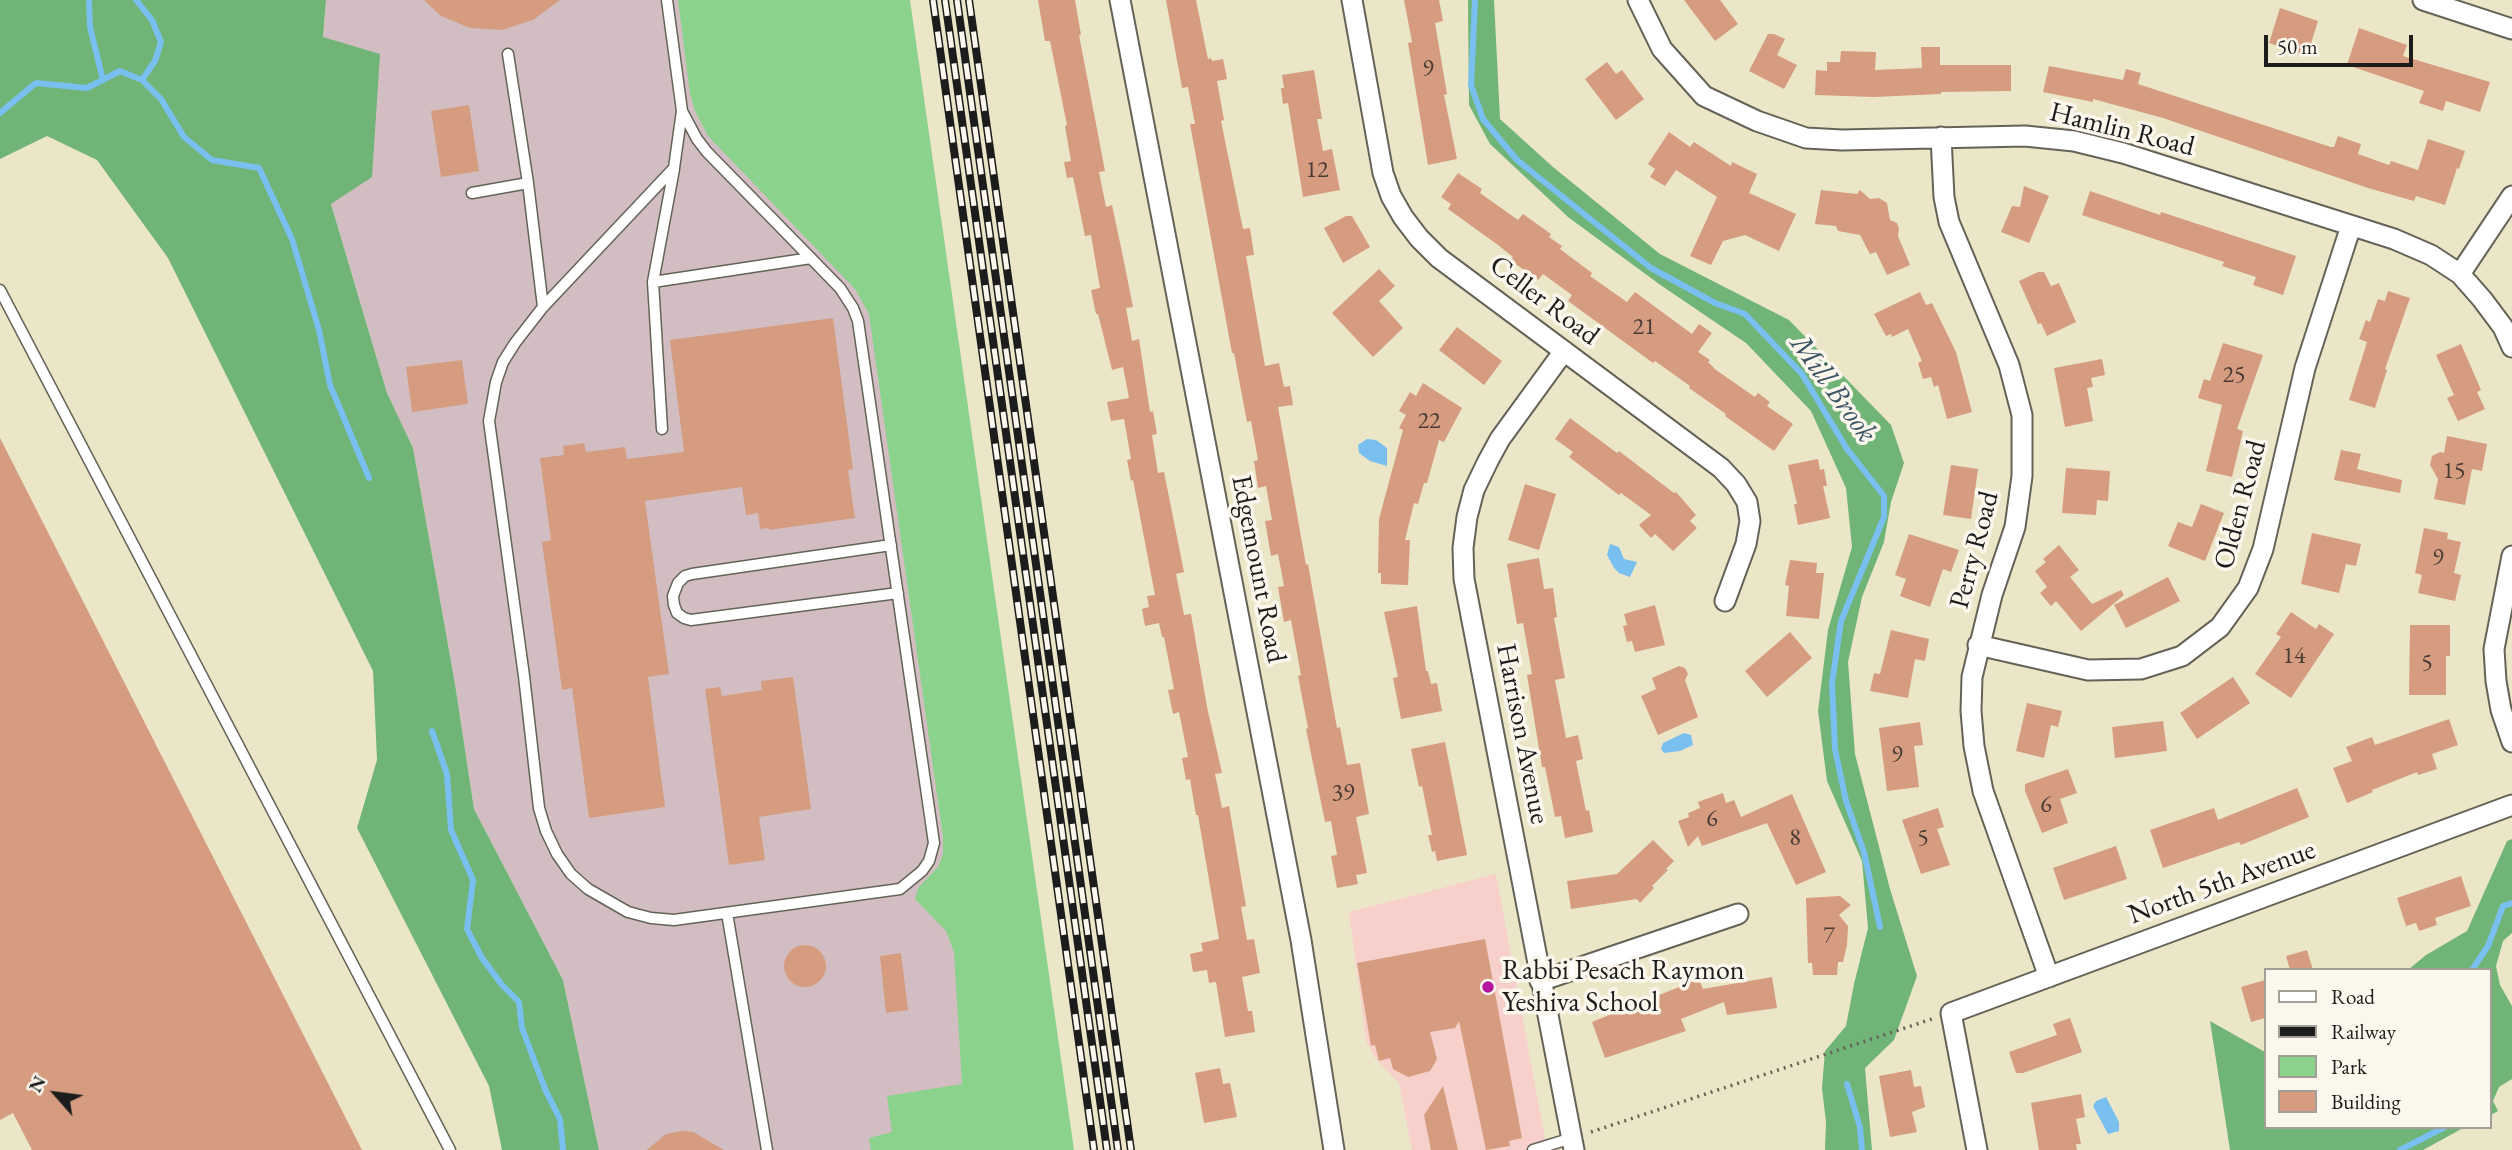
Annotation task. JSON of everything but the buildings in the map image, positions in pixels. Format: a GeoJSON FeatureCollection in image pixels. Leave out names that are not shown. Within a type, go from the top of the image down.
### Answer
{"type":"FeatureCollection","features":[{"type":"Feature","properties":{"kind":"street","name":"Edgemount Road"},"geometry":{"type":"LineString","coordinates":[[1120,0],[1301,940],[1334,1150]]}},
{"type":"Feature","properties":{"kind":"street","name":"Celler Road"},"geometry":{"type":"LineString","coordinates":[[1352,0],[1383,173],[1391,196],[1403,217],[1439,258],[1721,468],[1736,484],[1747,502],[1750,521],[1746,544],[1726,601]]}},
{"type":"Feature","properties":{"kind":"street","name":"Hamlin Road"},"geometry":{"type":"LineString","coordinates":[[1638,0],[1662,48],[1704,96],[1757,121],[1805,138],[1842,141],[2025,136],[2074,141],[2123,153],[2394,239],[2431,255],[2459,274],[2482,299],[2503,327],[2512,347]]}},
{"type":"Feature","properties":{"kind":"street"},"geometry":{"type":"LineString","coordinates":[[2424,0],[2512,29]]}},
{"type":"Feature","properties":{"kind":"street","name":"Perry Road"},"geometry":{"type":"LineString","coordinates":[[1941,137],[1944,197],[1949,222],[2009,365],[2022,415],[2022,476],[2015,527],[1978,645],[1972,677],[1970,711],[1974,746],[1983,791],[2049,977]]}},
{"type":"Feature","properties":{"kind":"street"},"geometry":{"type":"LineString","coordinates":[[2459,274],[2512,196]]}},
{"type":"Feature","properties":{"kind":"street","name":"Olden Road"},"geometry":{"type":"LineString","coordinates":[[1978,645],[2088,670],[2141,669],[2182,656],[2220,626],[2248,588],[2263,548],[2305,368],[2351,226]]}},
{"type":"Feature","properties":{"kind":"street","name":"Harrison Avenue"},"geometry":{"type":"LineString","coordinates":[[1564,351],[1500,439],[1488,461],[1474,490],[1466,517],[1463,548],[1464,579],[1573,1144]]}},
{"type":"Feature","properties":{"kind":"street"},"geometry":{"type":"LineString","coordinates":[[2512,556],[2494,649],[2501,710],[2512,742]]}},
{"type":"Feature","properties":{"kind":"street","name":"North 5th Avenue"},"geometry":{"type":"LineString","coordinates":[[1951,1013],[2512,805]]}},
{"type":"Feature","properties":{"kind":"street"},"geometry":{"type":"LineString","coordinates":[[1541,981],[1738,914]]}},
{"type":"Feature","properties":{"kind":"street"},"geometry":{"type":"LineString","coordinates":[[1951,1013],[1977,1150]]}},
{"type":"Feature","properties":{"kind":"lane"},"geometry":{"type":"LineString","coordinates":[[662,429],[653,282],[682,111],[667,0]]}},
{"type":"Feature","properties":{"kind":"lane"},"geometry":{"type":"LineString","coordinates":[[509,54],[528,183],[542,307]]}},
{"type":"Feature","properties":{"kind":"lane"},"geometry":{"type":"LineString","coordinates":[[674,168],[542,307],[514,343],[496,382],[489,421],[539,808],[546,831],[556,854],[571,874],[588,889],[628,912],[651,918],[674,920],[900,888],[910,883],[929,862],[934,843],[858,321],[848,298],[707,152],[682,111]]}},
{"type":"Feature","properties":{"kind":"lane"},"geometry":{"type":"LineString","coordinates":[[472,193],[528,183]]}},
{"type":"Feature","properties":{"kind":"lane"},"geometry":{"type":"LineString","coordinates":[[653,282],[811,258]]}},
{"type":"Feature","properties":{"kind":"lane"},"geometry":{"type":"LineString","coordinates":[[0,290],[450,1150]]}},
{"type":"Feature","properties":{"kind":"lane"},"geometry":{"type":"LineString","coordinates":[[891,545],[692,574],[685,576],[678,583],[673,596],[674,605],[677,613],[691,620],[898,593]]}},
{"type":"Feature","properties":{"kind":"lane"},"geometry":{"type":"LineString","coordinates":[[727,913],[767,1150]]}},
{"type":"Feature","properties":{"kind":"lane"},"geometry":{"type":"LineString","coordinates":[[1533,1150],[1573,1144]]}},
{"type":"Feature","properties":{"kind":"path"},"geometry":{"type":"LineString","coordinates":[[1573,1144],[1951,1013]]}},
{"type":"Feature","properties":{"kind":"shaded area"},"geometry":{"type":"Polygon","coordinates":[[[326,0],[846,0],[997,1150],[599,1150],[563,980],[474,809],[413,448],[387,393],[331,204],[323,37],[326,0]]]}},
{"type":"Feature","properties":{"kind":"shaded area"},"geometry":{"type":"Polygon","coordinates":[[[1496,874],[1547,1150],[1412,1150],[1399,1083],[1375,1058],[1366,1040],[1349,912],[1496,874]]]}},
{"type":"Feature","properties":{"kind":"green space"},"geometry":{"type":"Polygon","coordinates":[[[0,0],[326,0],[323,37],[380,54],[372,177],[331,204],[387,393],[413,448],[474,809],[563,980],[599,1150],[502,1150],[489,1086],[357,828],[377,760],[373,671],[168,258],[97,160],[47,136],[0,159],[0,0]]]}},
{"type":"Feature","properties":{"kind":"green space"},"geometry":{"type":"Polygon","coordinates":[[[678,0],[910,0],[1074,1150],[871,1150],[869,1138],[892,1132],[887,1096],[962,1084],[954,952],[946,931],[915,899],[918,888],[938,867],[943,854],[943,837],[869,314],[855,289],[708,136],[695,111],[690,94],[678,0]]]}},
{"type":"Feature","properties":{"kind":"green space"},"geometry":{"type":"Polygon","coordinates":[[[1468,0],[1494,0],[1500,119],[1553,167],[1660,254],[1789,320],[1891,425],[1904,463],[1891,502],[1884,542],[1862,597],[1848,662],[1855,754],[1890,889],[1917,976],[1894,1040],[1865,1068],[1872,1150],[1825,1150],[1826,1122],[1822,1088],[1825,1051],[1846,1026],[1868,928],[1862,861],[1827,781],[1818,711],[1828,630],[1852,547],[1846,488],[1811,411],[1746,343],[1659,284],[1568,217],[1490,144],[1469,105],[1468,0]]]}},
{"type":"Feature","properties":{"kind":"green space"},"geometry":{"type":"Polygon","coordinates":[[[2512,839],[2512,933],[2503,941],[2496,966],[2500,985],[2512,1006],[2512,1079],[2499,1087],[2493,1101],[2498,1111],[2491,1115],[2491,968],[2410,968],[2426,955],[2467,931],[2507,841],[2512,839]]]}},
{"type":"Feature","properties":{"kind":"green space"},"geometry":{"type":"Polygon","coordinates":[[[2210,1021],[2264,1051],[2264,1129],[2461,1129],[2423,1150],[2230,1150],[2210,1021]]]}},
{"type":"Feature","properties":{"kind":"water"},"geometry":{"type":"Polygon","coordinates":[[[1367,439],[1376,440],[1387,448],[1387,466],[1370,461],[1359,453],[1358,445],[1367,439]]]}},
{"type":"Feature","properties":{"kind":"water"},"geometry":{"type":"Polygon","coordinates":[[[1610,544],[1619,547],[1624,559],[1637,562],[1630,577],[1614,568],[1607,555],[1610,544]]]}},
{"type":"Feature","properties":{"kind":"water"},"geometry":{"type":"Polygon","coordinates":[[[1684,733],[1691,735],[1693,745],[1680,751],[1664,753],[1661,749],[1663,743],[1684,733]]]}},
{"type":"Feature","properties":{"kind":"water"},"geometry":{"type":"Polygon","coordinates":[[[2106,1097],[2119,1122],[2119,1131],[2108,1134],[2093,1106],[2096,1101],[2106,1097]]]}},
{"type":"Feature","properties":{"kind":"waterway"},"geometry":{"type":"LineString","coordinates":[[89,0],[90,27],[103,80]]}},
{"type":"Feature","properties":{"kind":"waterway"},"geometry":{"type":"LineString","coordinates":[[136,0],[152,20],[161,42],[155,61],[142,80]]}},
{"type":"Feature","properties":{"kind":"waterway","name":"Mill Brook"},"geometry":{"type":"LineString","coordinates":[[1475,0],[1471,85],[1483,119],[1517,160],[1651,268],[1715,303],[1745,314],[1802,374],[1847,449],[1884,496],[1884,517],[1841,621],[1832,683],[1835,749],[1846,801],[1864,852],[1880,927]]}},
{"type":"Feature","properties":{"kind":"waterway"},"geometry":{"type":"LineString","coordinates":[[0,113],[36,83],[87,88],[120,71],[142,80],[161,99],[184,137],[212,160],[259,168],[292,239],[319,330],[330,385],[369,478]]}},
{"type":"Feature","properties":{"kind":"waterway"},"geometry":{"type":"LineString","coordinates":[[432,731],[447,774],[451,830],[473,880],[467,929],[482,958],[519,1002],[522,1028],[545,1089],[560,1119],[563,1150]]}},
{"type":"Feature","properties":{"kind":"waterway"},"geometry":{"type":"LineString","coordinates":[[2473,968],[2488,946],[2503,906],[2512,903]]}},
{"type":"Feature","properties":{"kind":"waterway","name":"Mill Brook"},"geometry":{"type":"LineString","coordinates":[[1847,1084],[1860,1127],[1862,1150]]}},
{"type":"Feature","properties":{"kind":"waterway"},"geometry":{"type":"LineString","coordinates":[[2400,1150],[2441,1129]]}},
{"type":"Feature","properties":{"kind":"railway"},"geometry":{"type":"LineString","coordinates":[[933,0],[1094,1150]]}},
{"type":"Feature","properties":{"kind":"railway"},"geometry":{"type":"LineString","coordinates":[[945,0],[1107,1150]]}},
{"type":"Feature","properties":{"kind":"railway"},"geometry":{"type":"LineString","coordinates":[[957,0],[1118,1150]]}},
{"type":"Feature","properties":{"kind":"railway"},"geometry":{"type":"LineString","coordinates":[[969,0],[1131,1150]]}},
{"type":"Feature","properties":{"kind":"place","name":"Rabbi Pesach Raymon Yeshiva School"},"geometry":{"type":"Point","coordinates":[1488,987]}}]}
